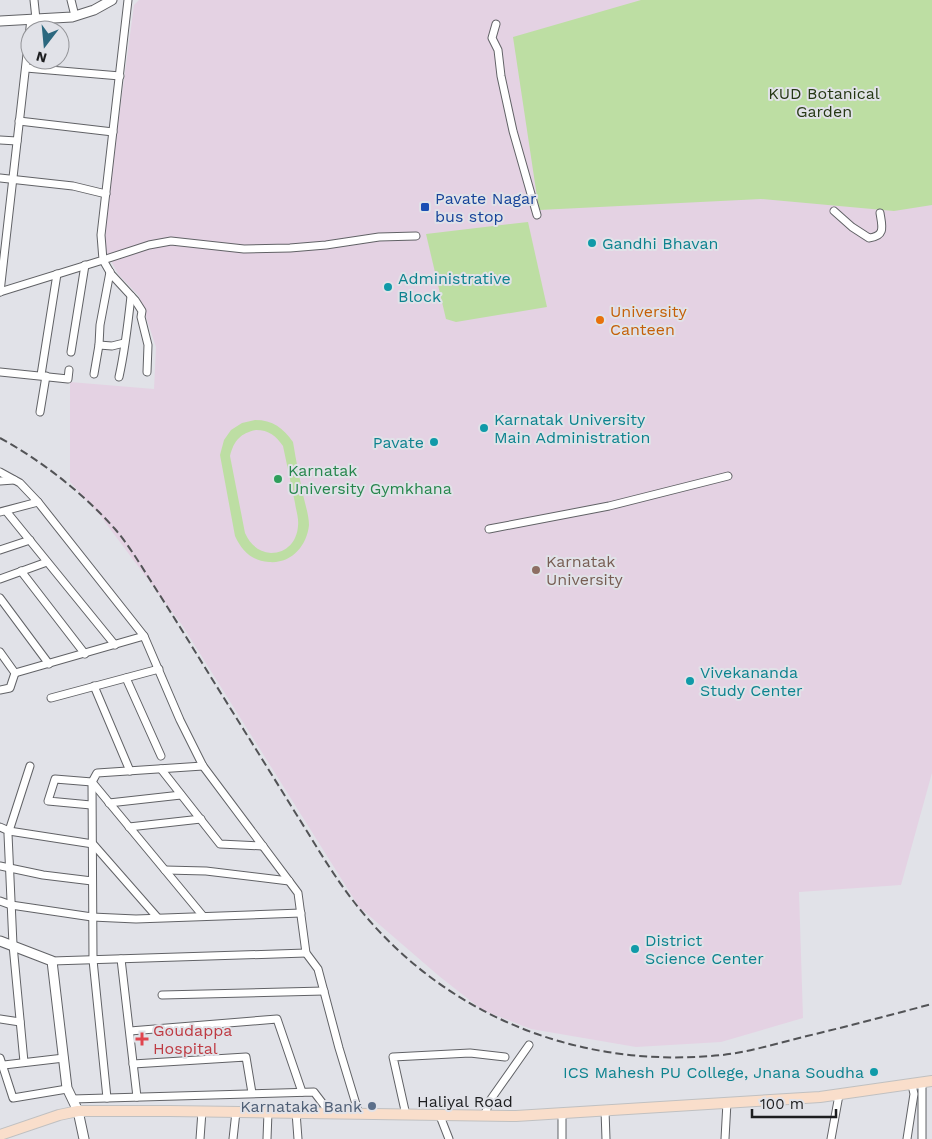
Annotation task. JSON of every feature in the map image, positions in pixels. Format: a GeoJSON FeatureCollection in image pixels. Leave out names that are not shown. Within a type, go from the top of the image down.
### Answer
{"type":"FeatureCollection","features":[{"type":"Feature","properties":{"kind":"main road","name":"Haliyal Road"},"geometry":{"type":"LineString","coordinates":[[0,1135],[59,1115],[78,1112],[202,1111],[516,1116],[839,1095],[922,1083]]}},
{"type":"Feature","properties":{"kind":"street"},"geometry":{"type":"LineString","coordinates":[[33,19],[34,0]]}},
{"type":"Feature","properties":{"kind":"street"},"geometry":{"type":"LineString","coordinates":[[72,0],[75,16]]}},
{"type":"Feature","properties":{"kind":"street"},"geometry":{"type":"LineString","coordinates":[[0,21],[75,16],[94,10],[112,0]]}},
{"type":"Feature","properties":{"kind":"street"},"geometry":{"type":"LineString","coordinates":[[128,0],[101,235],[103,260],[110,272],[142,311],[141,318],[148,345],[147,372]]}},
{"type":"Feature","properties":{"kind":"street"},"geometry":{"type":"LineString","coordinates":[[496,24],[492,38],[498,50],[501,76],[513,131],[538,215]]}},
{"type":"Feature","properties":{"kind":"street"},"geometry":{"type":"LineString","coordinates":[[26,70],[0,292],[148,245],[171,241],[244,249],[290,248],[379,238],[416,236]]}},
{"type":"Feature","properties":{"kind":"street"},"geometry":{"type":"LineString","coordinates":[[50,70],[120,76]]}},
{"type":"Feature","properties":{"kind":"street"},"geometry":{"type":"LineString","coordinates":[[19,121],[114,132]]}},
{"type":"Feature","properties":{"kind":"street"},"geometry":{"type":"LineString","coordinates":[[0,140],[17,141]]}},
{"type":"Feature","properties":{"kind":"street"},"geometry":{"type":"LineString","coordinates":[[0,178],[73,186],[106,194]]}},
{"type":"Feature","properties":{"kind":"street"},"geometry":{"type":"LineString","coordinates":[[834,211],[852,227],[869,238],[878,236],[881,233],[880,213]]}},
{"type":"Feature","properties":{"kind":"street"},"geometry":{"type":"LineString","coordinates":[[71,352],[85,265]]}},
{"type":"Feature","properties":{"kind":"street"},"geometry":{"type":"LineString","coordinates":[[94,374],[100,325],[110,272]]}},
{"type":"Feature","properties":{"kind":"street"},"geometry":{"type":"LineString","coordinates":[[40,412],[57,274]]}},
{"type":"Feature","properties":{"kind":"street"},"geometry":{"type":"LineString","coordinates":[[119,377],[124,343],[128,332],[131,296]]}},
{"type":"Feature","properties":{"kind":"street"},"geometry":{"type":"LineString","coordinates":[[99,345],[112,346],[124,343]]}},
{"type":"Feature","properties":{"kind":"street"},"geometry":{"type":"LineString","coordinates":[[0,372],[68,378],[69,370]]}},
{"type":"Feature","properties":{"kind":"street"},"geometry":{"type":"LineString","coordinates":[[0,472],[20,483],[38,502],[144,636],[180,720],[203,766],[298,894],[306,953],[318,969],[359,1114]]}},
{"type":"Feature","properties":{"kind":"street"},"geometry":{"type":"LineString","coordinates":[[489,529],[609,506],[728,476]]}},
{"type":"Feature","properties":{"kind":"street"},"geometry":{"type":"LineString","coordinates":[[0,481],[15,480]]}},
{"type":"Feature","properties":{"kind":"street"},"geometry":{"type":"LineString","coordinates":[[38,502],[3,512],[30,540],[115,645]]}},
{"type":"Feature","properties":{"kind":"street"},"geometry":{"type":"LineString","coordinates":[[0,550],[30,540]]}},
{"type":"Feature","properties":{"kind":"street"},"geometry":{"type":"LineString","coordinates":[[0,579],[47,562]]}},
{"type":"Feature","properties":{"kind":"street"},"geometry":{"type":"LineString","coordinates":[[22,571],[85,654]]}},
{"type":"Feature","properties":{"kind":"street"},"geometry":{"type":"LineString","coordinates":[[0,598],[49,664]]}},
{"type":"Feature","properties":{"kind":"street"},"geometry":{"type":"LineString","coordinates":[[15,672],[144,636]]}},
{"type":"Feature","properties":{"kind":"street"},"geometry":{"type":"LineString","coordinates":[[0,652],[15,672]]}},
{"type":"Feature","properties":{"kind":"street"},"geometry":{"type":"LineString","coordinates":[[50,698],[159,669]]}},
{"type":"Feature","properties":{"kind":"street"},"geometry":{"type":"LineString","coordinates":[[0,690],[10,688],[15,672]]}},
{"type":"Feature","properties":{"kind":"street"},"geometry":{"type":"LineString","coordinates":[[126,678],[161,756]]}},
{"type":"Feature","properties":{"kind":"street"},"geometry":{"type":"LineString","coordinates":[[94,686],[130,771]]}},
{"type":"Feature","properties":{"kind":"street"},"geometry":{"type":"LineString","coordinates":[[24,1062],[13,945],[9,830],[30,766]]}},
{"type":"Feature","properties":{"kind":"street"},"geometry":{"type":"LineString","coordinates":[[107,1098],[92,960],[92,782],[97,774],[203,766]]}},
{"type":"Feature","properties":{"kind":"street"},"geometry":{"type":"LineString","coordinates":[[161,769],[220,844],[262,846]]}},
{"type":"Feature","properties":{"kind":"street"},"geometry":{"type":"LineString","coordinates":[[91,805],[48,801],[55,779],[92,782],[203,916]]}},
{"type":"Feature","properties":{"kind":"street"},"geometry":{"type":"LineString","coordinates":[[109,803],[181,795]]}},
{"type":"Feature","properties":{"kind":"street"},"geometry":{"type":"LineString","coordinates":[[129,827],[201,819]]}},
{"type":"Feature","properties":{"kind":"street"},"geometry":{"type":"LineString","coordinates":[[0,827],[93,844],[157,918]]}},
{"type":"Feature","properties":{"kind":"street"},"geometry":{"type":"LineString","coordinates":[[0,866],[82,881],[92,881]]}},
{"type":"Feature","properties":{"kind":"street"},"geometry":{"type":"LineString","coordinates":[[165,870],[206,871],[289,880]]}},
{"type":"Feature","properties":{"kind":"street"},"geometry":{"type":"LineString","coordinates":[[0,901],[11,905],[92,917],[136,919],[301,913]]}},
{"type":"Feature","properties":{"kind":"street"},"geometry":{"type":"LineString","coordinates":[[0,941],[52,961],[306,953]]}},
{"type":"Feature","properties":{"kind":"street"},"geometry":{"type":"LineString","coordinates":[[121,960],[137,1097]]}},
{"type":"Feature","properties":{"kind":"street"},"geometry":{"type":"LineString","coordinates":[[52,961],[67,1089],[78,1112],[84,1139]]}},
{"type":"Feature","properties":{"kind":"street"},"geometry":{"type":"LineString","coordinates":[[162,995],[324,991]]}},
{"type":"Feature","properties":{"kind":"street"},"geometry":{"type":"LineString","coordinates":[[130,1031],[277,1019],[302,1092]]}},
{"type":"Feature","properties":{"kind":"street"},"geometry":{"type":"LineString","coordinates":[[0,1020],[20,1022]]}},
{"type":"Feature","properties":{"kind":"street"},"geometry":{"type":"LineString","coordinates":[[484,1116],[491,1099],[529,1045]]}},
{"type":"Feature","properties":{"kind":"street"},"geometry":{"type":"LineString","coordinates":[[406,1115],[393,1057],[470,1053],[505,1057]]}},
{"type":"Feature","properties":{"kind":"street"},"geometry":{"type":"LineString","coordinates":[[133,1064],[246,1057],[252,1094]]}},
{"type":"Feature","properties":{"kind":"street"},"geometry":{"type":"LineString","coordinates":[[0,1058],[4,1065],[13,1098],[67,1089]]}},
{"type":"Feature","properties":{"kind":"street"},"geometry":{"type":"LineString","coordinates":[[4,1065],[64,1058]]}},
{"type":"Feature","properties":{"kind":"street"},"geometry":{"type":"LineString","coordinates":[[907,1139],[914,1094],[922,1083]]}},
{"type":"Feature","properties":{"kind":"street"},"geometry":{"type":"LineString","coordinates":[[922,1083],[922,1139]]}},
{"type":"Feature","properties":{"kind":"street"},"geometry":{"type":"LineString","coordinates":[[72,1099],[314,1092],[330,1113]]}},
{"type":"Feature","properties":{"kind":"street"},"geometry":{"type":"LineString","coordinates":[[831,1139],[839,1095]]}},
{"type":"Feature","properties":{"kind":"street"},"geometry":{"type":"LineString","coordinates":[[725,1139],[727,1102]]}},
{"type":"Feature","properties":{"kind":"street"},"geometry":{"type":"LineString","coordinates":[[605,1110],[606,1139]]}},
{"type":"Feature","properties":{"kind":"street"},"geometry":{"type":"LineString","coordinates":[[200,1139],[202,1111]]}},
{"type":"Feature","properties":{"kind":"street"},"geometry":{"type":"LineString","coordinates":[[233,1139],[236,1112]]}},
{"type":"Feature","properties":{"kind":"street"},"geometry":{"type":"LineString","coordinates":[[268,1112],[268,1139]]}},
{"type":"Feature","properties":{"kind":"street"},"geometry":{"type":"LineString","coordinates":[[296,1112],[298,1139]]}},
{"type":"Feature","properties":{"kind":"street"},"geometry":{"type":"LineString","coordinates":[[562,1113],[562,1139]]}},
{"type":"Feature","properties":{"kind":"street"},"geometry":{"type":"LineString","coordinates":[[440,1116],[448,1139]]}},
{"type":"Feature","properties":{"kind":"shaded area","name":"Karnatak University"},"geometry":{"type":"Polygon","coordinates":[[[139,0],[932,0],[932,773],[901,885],[799,892],[803,1018],[721,1042],[636,1047],[531,1029],[482,1010],[439,976],[359,907],[182,625],[99,514],[70,482],[70,382],[154,389],[156,347],[139,296],[118,274],[104,247],[112,169],[134,5],[139,0]]]}},
{"type":"Feature","properties":{"kind":"green space","name":"KUD Botanical Garden"},"geometry":{"type":"Polygon","coordinates":[[[641,0],[932,0],[932,205],[894,211],[761,199],[539,210],[513,37],[641,0]]]}},
{"type":"Feature","properties":{"kind":"green space"},"geometry":{"type":"Polygon","coordinates":[[[528,222],[547,307],[456,322],[446,319],[426,234],[528,222]]]}},
{"type":"Feature","properties":{"kind":"green space"},"geometry":{"type":"Polygon","coordinates":[[[255,420],[267,421],[281,429],[293,442],[308,515],[308,533],[301,546],[291,557],[277,562],[257,560],[244,551],[235,536],[220,455],[224,440],[231,430],[242,423],[255,420]],[[256,430],[239,438],[230,456],[245,533],[249,541],[258,549],[271,553],[282,551],[296,537],[298,517],[283,446],[272,434],[256,430]]]}},
{"type":"Feature","properties":{"kind":"railway"},"geometry":{"type":"LineString","coordinates":[[0,438],[46,467],[76,490],[115,529],[128,545],[178,623],[340,883],[358,907],[392,945],[430,977],[471,1004],[515,1026],[562,1042],[610,1052],[660,1057],[711,1056],[747,1051],[932,1004]]}},
{"type":"Feature","properties":{"kind":"place","name":"Pavate Nagar bus stop"},"geometry":{"type":"Point","coordinates":[425,207]}},
{"type":"Feature","properties":{"kind":"place","name":"Gandhi Bhavan"},"geometry":{"type":"Point","coordinates":[592,243]}},
{"type":"Feature","properties":{"kind":"place","name":"Administrative Block"},"geometry":{"type":"Point","coordinates":[388,287]}},
{"type":"Feature","properties":{"kind":"place","name":"University Canteen"},"geometry":{"type":"Point","coordinates":[600,320]}},
{"type":"Feature","properties":{"kind":"place","name":"Karnatak University Main Administration"},"geometry":{"type":"Point","coordinates":[484,428]}},
{"type":"Feature","properties":{"kind":"place","name":"Pavate"},"geometry":{"type":"Point","coordinates":[434,442]}},
{"type":"Feature","properties":{"kind":"place","name":"Karnatak University Gymkhana"},"geometry":{"type":"Point","coordinates":[278,479]}},
{"type":"Feature","properties":{"kind":"place","name":"Karnatak University"},"geometry":{"type":"Point","coordinates":[536,570]}},
{"type":"Feature","properties":{"kind":"place","name":"Vivekananda Study Center"},"geometry":{"type":"Point","coordinates":[690,681]}},
{"type":"Feature","properties":{"kind":"place","name":"District Science Center"},"geometry":{"type":"Point","coordinates":[635,949]}},
{"type":"Feature","properties":{"kind":"place","name":"Goudappa Hospital"},"geometry":{"type":"Point","coordinates":[142,1039]}},
{"type":"Feature","properties":{"kind":"place","name":"ICS Mahesh PU College, Jnana Soudha"},"geometry":{"type":"Point","coordinates":[874,1072]}},
{"type":"Feature","properties":{"kind":"place","name":"Karnataka Bank"},"geometry":{"type":"Point","coordinates":[372,1106]}}]}
